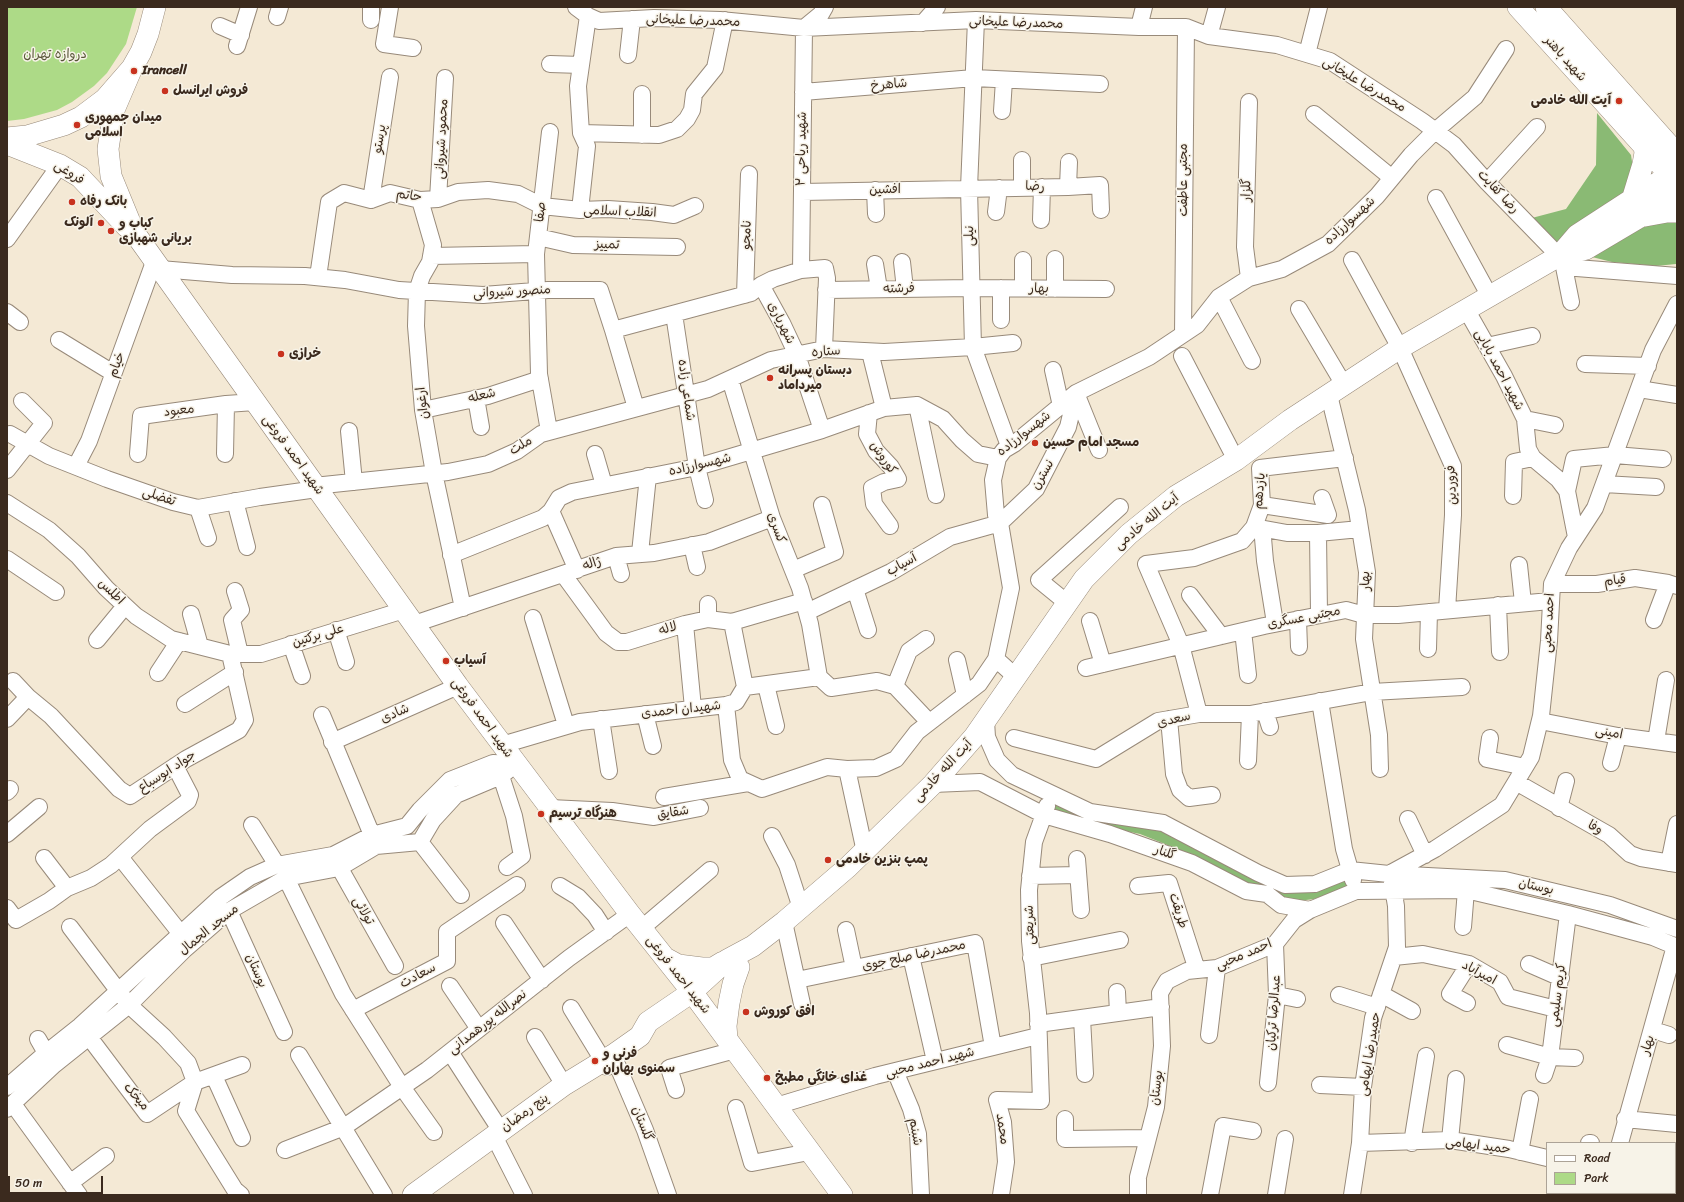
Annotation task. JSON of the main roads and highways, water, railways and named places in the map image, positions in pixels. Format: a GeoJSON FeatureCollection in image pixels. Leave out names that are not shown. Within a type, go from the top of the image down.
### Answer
{"type":"FeatureCollection","features":[{"type":"Feature","properties":{"kind":"main road"},"geometry":{"type":"LineString","coordinates":[[134,232],[113,180],[108,149],[114,110],[148,34],[155,7]]}},
{"type":"Feature","properties":{"kind":"main road","name":"شهید باهنر"},"geometry":{"type":"LineString","coordinates":[[1518,7],[1677,154]]}},
{"type":"Feature","properties":{"kind":"main road","name":"شهید باهنر"},"geometry":{"type":"LineString","coordinates":[[1546,7],[1660,139],[1677,183]]}},
{"type":"Feature","properties":{"kind":"main road"},"geometry":{"type":"LineString","coordinates":[[7,138],[46,132],[81,117],[113,92],[132,68]]}},
{"type":"Feature","properties":{"kind":"main road"},"geometry":{"type":"LineString","coordinates":[[1636,209],[1643,164],[1660,139]]}},
{"type":"Feature","properties":{"kind":"main road","name":"فروغی"},"geometry":{"type":"LineString","coordinates":[[7,144],[60,165],[80,177],[134,232]]}},
{"type":"Feature","properties":{"kind":"main road"},"geometry":{"type":"LineString","coordinates":[[1636,209],[1677,170]]}},
{"type":"Feature","properties":{"kind":"main road"},"geometry":{"type":"LineString","coordinates":[[92,189],[98,180],[108,178],[113,180]]}},
{"type":"Feature","properties":{"kind":"main road"},"geometry":{"type":"LineString","coordinates":[[1636,209],[1677,191]]}},
{"type":"Feature","properties":{"kind":"main road"},"geometry":{"type":"LineString","coordinates":[[1636,209],[1677,212]]}},
{"type":"Feature","properties":{"kind":"main road","name":"آیت الله خادمی"},"geometry":{"type":"LineString","coordinates":[[695,996],[753,946],[801,908],[865,852],[933,784],[974,737],[986,729],[1016,677],[1066,602],[1084,579],[1128,534],[1176,496],[1236,460],[1290,420],[1400,348],[1490,295],[1586,249],[1636,209]]}},
{"type":"Feature","properties":{"kind":"main road","name":"شهید احمد فروغی"},"geometry":{"type":"LineString","coordinates":[[134,232],[458,686],[502,745],[508,770],[550,808],[695,996],[842,1195]]}},
{"type":"Feature","properties":{"kind":"main road"},"geometry":{"type":"LineString","coordinates":[[667,959],[678,965],[702,968],[713,968],[733,963],[726,1026],[731,1044]]}},
{"type":"Feature","properties":{"kind":"main road"},"geometry":{"type":"LineString","coordinates":[[658,1016],[664,1004],[670,984],[667,959]]}},
{"type":"Feature","properties":{"kind":"main road","name":"پنج رمضان"},"geometry":{"type":"LineString","coordinates":[[413,1195],[564,1085],[608,1061],[640,1036],[648,1022],[695,996]]}},
{"type":"Feature","properties":{"kind":"main road","name":"پنج رمضان"},"geometry":{"type":"LineString","coordinates":[[640,1036],[656,1032],[695,996]]}},
{"type":"Feature","properties":{"kind":"place","name":"Irancell"},"geometry":{"type":"Point","coordinates":[134,71]}},
{"type":"Feature","properties":{"kind":"place","name":"فروش ایرانسل"},"geometry":{"type":"Point","coordinates":[165,91]}},
{"type":"Feature","properties":{"kind":"place","name":"آیت الله خادمی"},"geometry":{"type":"Point","coordinates":[1619,101]}},
{"type":"Feature","properties":{"kind":"place","name":"میدان جمهوری اسلامی"},"geometry":{"type":"Point","coordinates":[77,125]}},
{"type":"Feature","properties":{"kind":"place","name":"بانک رفاه"},"geometry":{"type":"Point","coordinates":[72,202]}},
{"type":"Feature","properties":{"kind":"place","name":"آلونک"},"geometry":{"type":"Point","coordinates":[101,223]}},
{"type":"Feature","properties":{"kind":"place","name":"کباب و بریانی شهبازی"},"geometry":{"type":"Point","coordinates":[111,231]}},
{"type":"Feature","properties":{"kind":"place","name":"خرازی"},"geometry":{"type":"Point","coordinates":[281,354]}},
{"type":"Feature","properties":{"kind":"place","name":"دبستان پسرانه میرداماد"},"geometry":{"type":"Point","coordinates":[770,378]}},
{"type":"Feature","properties":{"kind":"place","name":"مسجد امام حسین"},"geometry":{"type":"Point","coordinates":[1035,443]}},
{"type":"Feature","properties":{"kind":"place","name":"آسیاب"},"geometry":{"type":"Point","coordinates":[446,661]}},
{"type":"Feature","properties":{"kind":"place","name":"هنرگاه ترسیم"},"geometry":{"type":"Point","coordinates":[541,814]}},
{"type":"Feature","properties":{"kind":"place","name":"پمپ بنزین خادمی"},"geometry":{"type":"Point","coordinates":[828,860]}},
{"type":"Feature","properties":{"kind":"place","name":"افق کوروش"},"geometry":{"type":"Point","coordinates":[746,1012]}},
{"type":"Feature","properties":{"kind":"place","name":"فرنی و سمنوی بهاران"},"geometry":{"type":"Point","coordinates":[595,1061]}},
{"type":"Feature","properties":{"kind":"place","name":"غذای خانگی مطبخ"},"geometry":{"type":"Point","coordinates":[767,1078]}},
{"type":"Feature","properties":{"kind":"park label","name":"دروازه تهران"},"geometry":{"type":"Point","coordinates":[55,55]}}]}
